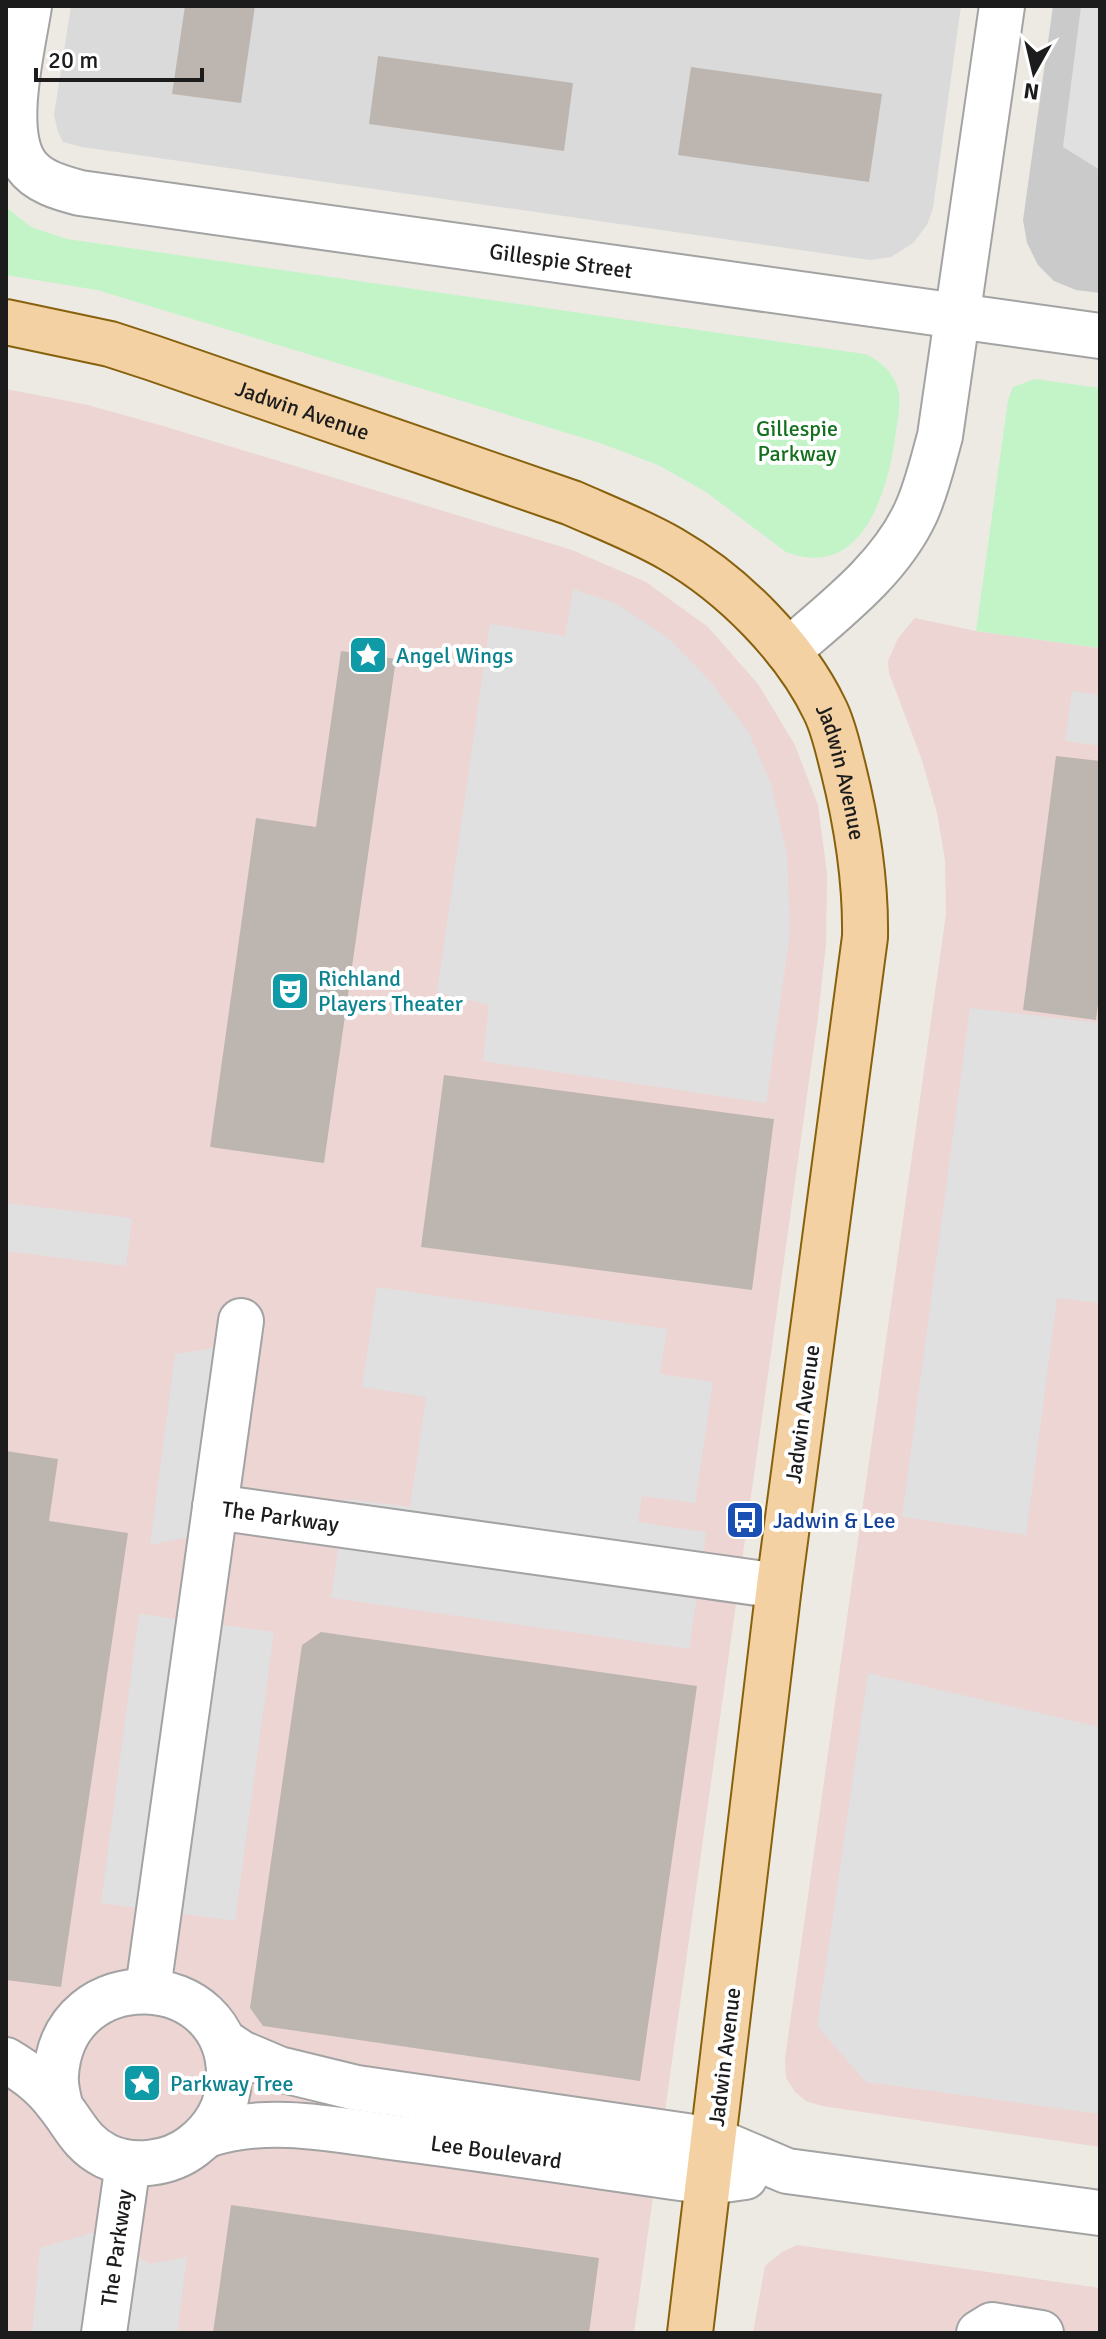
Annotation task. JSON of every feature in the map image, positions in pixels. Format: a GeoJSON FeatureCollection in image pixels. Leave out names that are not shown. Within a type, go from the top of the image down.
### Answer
{"type":"FeatureCollection","features":[{"type":"Feature","properties":{"kind":"main road","name":"Jadwin Avenue"},"geometry":{"type":"LineString","coordinates":[[6,322],[110,344],[153,358],[572,503],[646,536],[696,566],[751,612],[788,651],[827,713],[855,817],[865,906],[862,963],[779,1586],[690,2333]]}},
{"type":"Feature","properties":{"kind":"street","name":"Gillespie Street"},"geometry":{"type":"LineString","coordinates":[[29,6],[13,116],[15,144],[27,167],[52,185],[80,193],[1100,336]]}},
{"type":"Feature","properties":{"kind":"street"},"geometry":{"type":"LineString","coordinates":[[788,651],[855,591],[904,534],[916,513],[940,436],[1002,6]]}},
{"type":"Feature","properties":{"kind":"street"},"geometry":{"type":"LineString","coordinates":[[215,1507],[241,1321]]}},
{"type":"Feature","properties":{"kind":"street","name":"The Parkway"},"geometry":{"type":"LineString","coordinates":[[148,1989],[215,1507],[779,1586]]}},
{"type":"Feature","properties":{"kind":"street"},"geometry":{"type":"LineString","coordinates":[[128,2163],[106,2156],[86,2143],[71,2126],[60,2105],[55,2078],[60,2049],[73,2024],[93,2004],[119,1993],[148,1989]]}},
{"type":"Feature","properties":{"kind":"street","name":"Lee Boulevard"},"geometry":{"type":"LineString","coordinates":[[128,2163],[157,2162],[184,2153],[207,2135],[221,2115],[229,2091],[230,2066],[223,2041],[210,2022],[192,2005],[171,1994],[148,1989]]}},
{"type":"Feature","properties":{"kind":"street","name":"Lee Boulevard"},"geometry":{"type":"LineString","coordinates":[[223,2041],[241,2053],[279,2069],[712,2161]]}},
{"type":"Feature","properties":{"kind":"street"},"geometry":{"type":"LineString","coordinates":[[6,2060],[26,2071],[60,2105]]}},
{"type":"Feature","properties":{"kind":"street","name":"Lee Boulevard"},"geometry":{"type":"LineString","coordinates":[[207,2135],[241,2126],[279,2125],[418,2141],[712,2161],[1100,2213]]}},
{"type":"Feature","properties":{"kind":"street","name":"The Parkway"},"geometry":{"type":"LineString","coordinates":[[104,2333],[128,2163]]}},
{"type":"Feature","properties":{"kind":"street"},"geometry":{"type":"LineString","coordinates":[[979,2333],[992,2325],[1041,2333]]}},
{"type":"Feature","properties":{"kind":"shaded area"},"geometry":{"type":"Polygon","coordinates":[[[71,6],[961,6],[933,208],[927,225],[913,243],[891,257],[870,260],[63,142],[54,115],[71,6]]]}},
{"type":"Feature","properties":{"kind":"shaded area"},"geometry":{"type":"Polygon","coordinates":[[[1053,6],[1100,6],[1100,293],[1076,290],[1054,281],[1038,265],[1027,243],[1023,220],[1053,6]]]}},
{"type":"Feature","properties":{"kind":"shaded area"},"geometry":{"type":"Polygon","coordinates":[[[1081,6],[1100,6],[1100,170],[1063,147],[1081,6]]]}},
{"type":"Feature","properties":{"kind":"shaded area"},"geometry":{"type":"Polygon","coordinates":[[[6,389],[88,405],[163,426],[572,550],[646,582],[708,627],[758,684],[795,745],[818,805],[827,873],[826,944],[818,1017],[634,2333],[6,2333],[6,389]]]}},
{"type":"Feature","properties":{"kind":"shaded area"},"geometry":{"type":"Polygon","coordinates":[[[573,589],[617,604],[667,637],[711,682],[749,733],[770,781],[787,854],[790,933],[766,1103],[483,1061],[489,1005],[437,992],[490,624],[565,636],[573,589]]]}},
{"type":"Feature","properties":{"kind":"shaded area"},"geometry":{"type":"Polygon","coordinates":[[[915,618],[976,631],[1100,648],[1100,2147],[822,2106],[806,2101],[786,2078],[785,2059],[946,914],[945,860],[937,813],[922,760],[889,673],[888,661],[898,638],[915,618]]]}},
{"type":"Feature","properties":{"kind":"shaded area"},"geometry":{"type":"Polygon","coordinates":[[[1072,691],[1100,695],[1100,746],[1065,741],[1072,691]]]}},
{"type":"Feature","properties":{"kind":"shaded area"},"geometry":{"type":"Polygon","coordinates":[[[970,1008],[1100,1023],[1100,1303],[1057,1298],[1026,1535],[902,1517],[970,1008]]]}},
{"type":"Feature","properties":{"kind":"shaded area"},"geometry":{"type":"Polygon","coordinates":[[[6,1203],[132,1218],[126,1266],[6,1251],[6,1203]]]}},
{"type":"Feature","properties":{"kind":"shaded area"},"geometry":{"type":"Polygon","coordinates":[[[377,1287],[667,1329],[660,1374],[713,1382],[695,1503],[642,1496],[638,1522],[706,1532],[689,1649],[331,1598],[345,1499],[410,1507],[426,1397],[362,1387],[377,1287]]]}},
{"type":"Feature","properties":{"kind":"shaded area"},"geometry":{"type":"Polygon","coordinates":[[[216,1348],[190,1537],[150,1545],[175,1354],[216,1348]]]}},
{"type":"Feature","properties":{"kind":"shaded area"},"geometry":{"type":"Polygon","coordinates":[[[139,1614],[274,1632],[235,1921],[101,1903],[139,1614]]]}},
{"type":"Feature","properties":{"kind":"shaded area"},"geometry":{"type":"Polygon","coordinates":[[[868,1673],[1100,1727],[1100,2114],[866,2082],[817,2026],[868,1673]]]}},
{"type":"Feature","properties":{"kind":"shaded area"},"geometry":{"type":"Polygon","coordinates":[[[95,2232],[150,2264],[187,2257],[177,2333],[32,2333],[40,2248],[95,2232]]]}},
{"type":"Feature","properties":{"kind":"shaded area"},"geometry":{"type":"Polygon","coordinates":[[[797,2245],[1100,2288],[1100,2333],[753,2333],[765,2266],[797,2245]]]}},
{"type":"Feature","properties":{"kind":"green space","name":"Gillespie Parkway"},"geometry":{"type":"Polygon","coordinates":[[[6,207],[31,227],[67,239],[865,354],[890,372],[899,395],[898,420],[885,484],[866,527],[851,544],[834,554],[812,558],[786,552],[706,492],[658,465],[600,443],[97,290],[6,275],[6,207]]]}},
{"type":"Feature","properties":{"kind":"green space"},"geometry":{"type":"Polygon","coordinates":[[[1035,379],[1100,388],[1100,648],[976,631],[1008,400],[1013,387],[1035,379]]]}},
{"type":"Feature","properties":{"kind":"building"},"geometry":{"type":"Polygon","coordinates":[[[185,6],[255,6],[241,103],[172,94],[185,6]]]}},
{"type":"Feature","properties":{"kind":"building"},"geometry":{"type":"Polygon","coordinates":[[[378,56],[573,83],[564,151],[369,124],[378,56]]]}},
{"type":"Feature","properties":{"kind":"building"},"geometry":{"type":"Polygon","coordinates":[[[691,67],[882,94],[869,182],[678,155],[691,67]]]}},
{"type":"Feature","properties":{"kind":"building","name":"Richland Players Theater"},"geometry":{"type":"Polygon","coordinates":[[[341,651],[396,659],[324,1163],[210,1147],[256,818],[316,827],[341,651]]]}},
{"type":"Feature","properties":{"kind":"building"},"geometry":{"type":"Polygon","coordinates":[[[1056,756],[1100,761],[1100,989],[1096,1020],[1023,1010],[1056,756]]]}},
{"type":"Feature","properties":{"kind":"building"},"geometry":{"type":"Polygon","coordinates":[[[444,1075],[774,1119],[752,1290],[421,1247],[444,1075]]]}},
{"type":"Feature","properties":{"kind":"building"},"geometry":{"type":"Polygon","coordinates":[[[6,1451],[58,1459],[49,1521],[128,1533],[61,1987],[6,1980],[6,1451]]]}},
{"type":"Feature","properties":{"kind":"building"},"geometry":{"type":"Polygon","coordinates":[[[321,1632],[697,1686],[640,2081],[263,2026],[250,2008],[302,1645],[321,1632]]]}},
{"type":"Feature","properties":{"kind":"building"},"geometry":{"type":"Polygon","coordinates":[[[231,2205],[599,2258],[589,2333],[213,2333],[231,2205]]]}},
{"type":"Feature","properties":{"kind":"place","name":"Angel Wings"},"geometry":{"type":"Point","coordinates":[368,655]}},
{"type":"Feature","properties":{"kind":"place","name":"Richland Players Theater"},"geometry":{"type":"Point","coordinates":[290,991]}},
{"type":"Feature","properties":{"kind":"place","name":"Jadwin & Lee"},"geometry":{"type":"Point","coordinates":[745,1520]}},
{"type":"Feature","properties":{"kind":"place","name":"Parkway Tree"},"geometry":{"type":"Point","coordinates":[142,2083]}}]}
